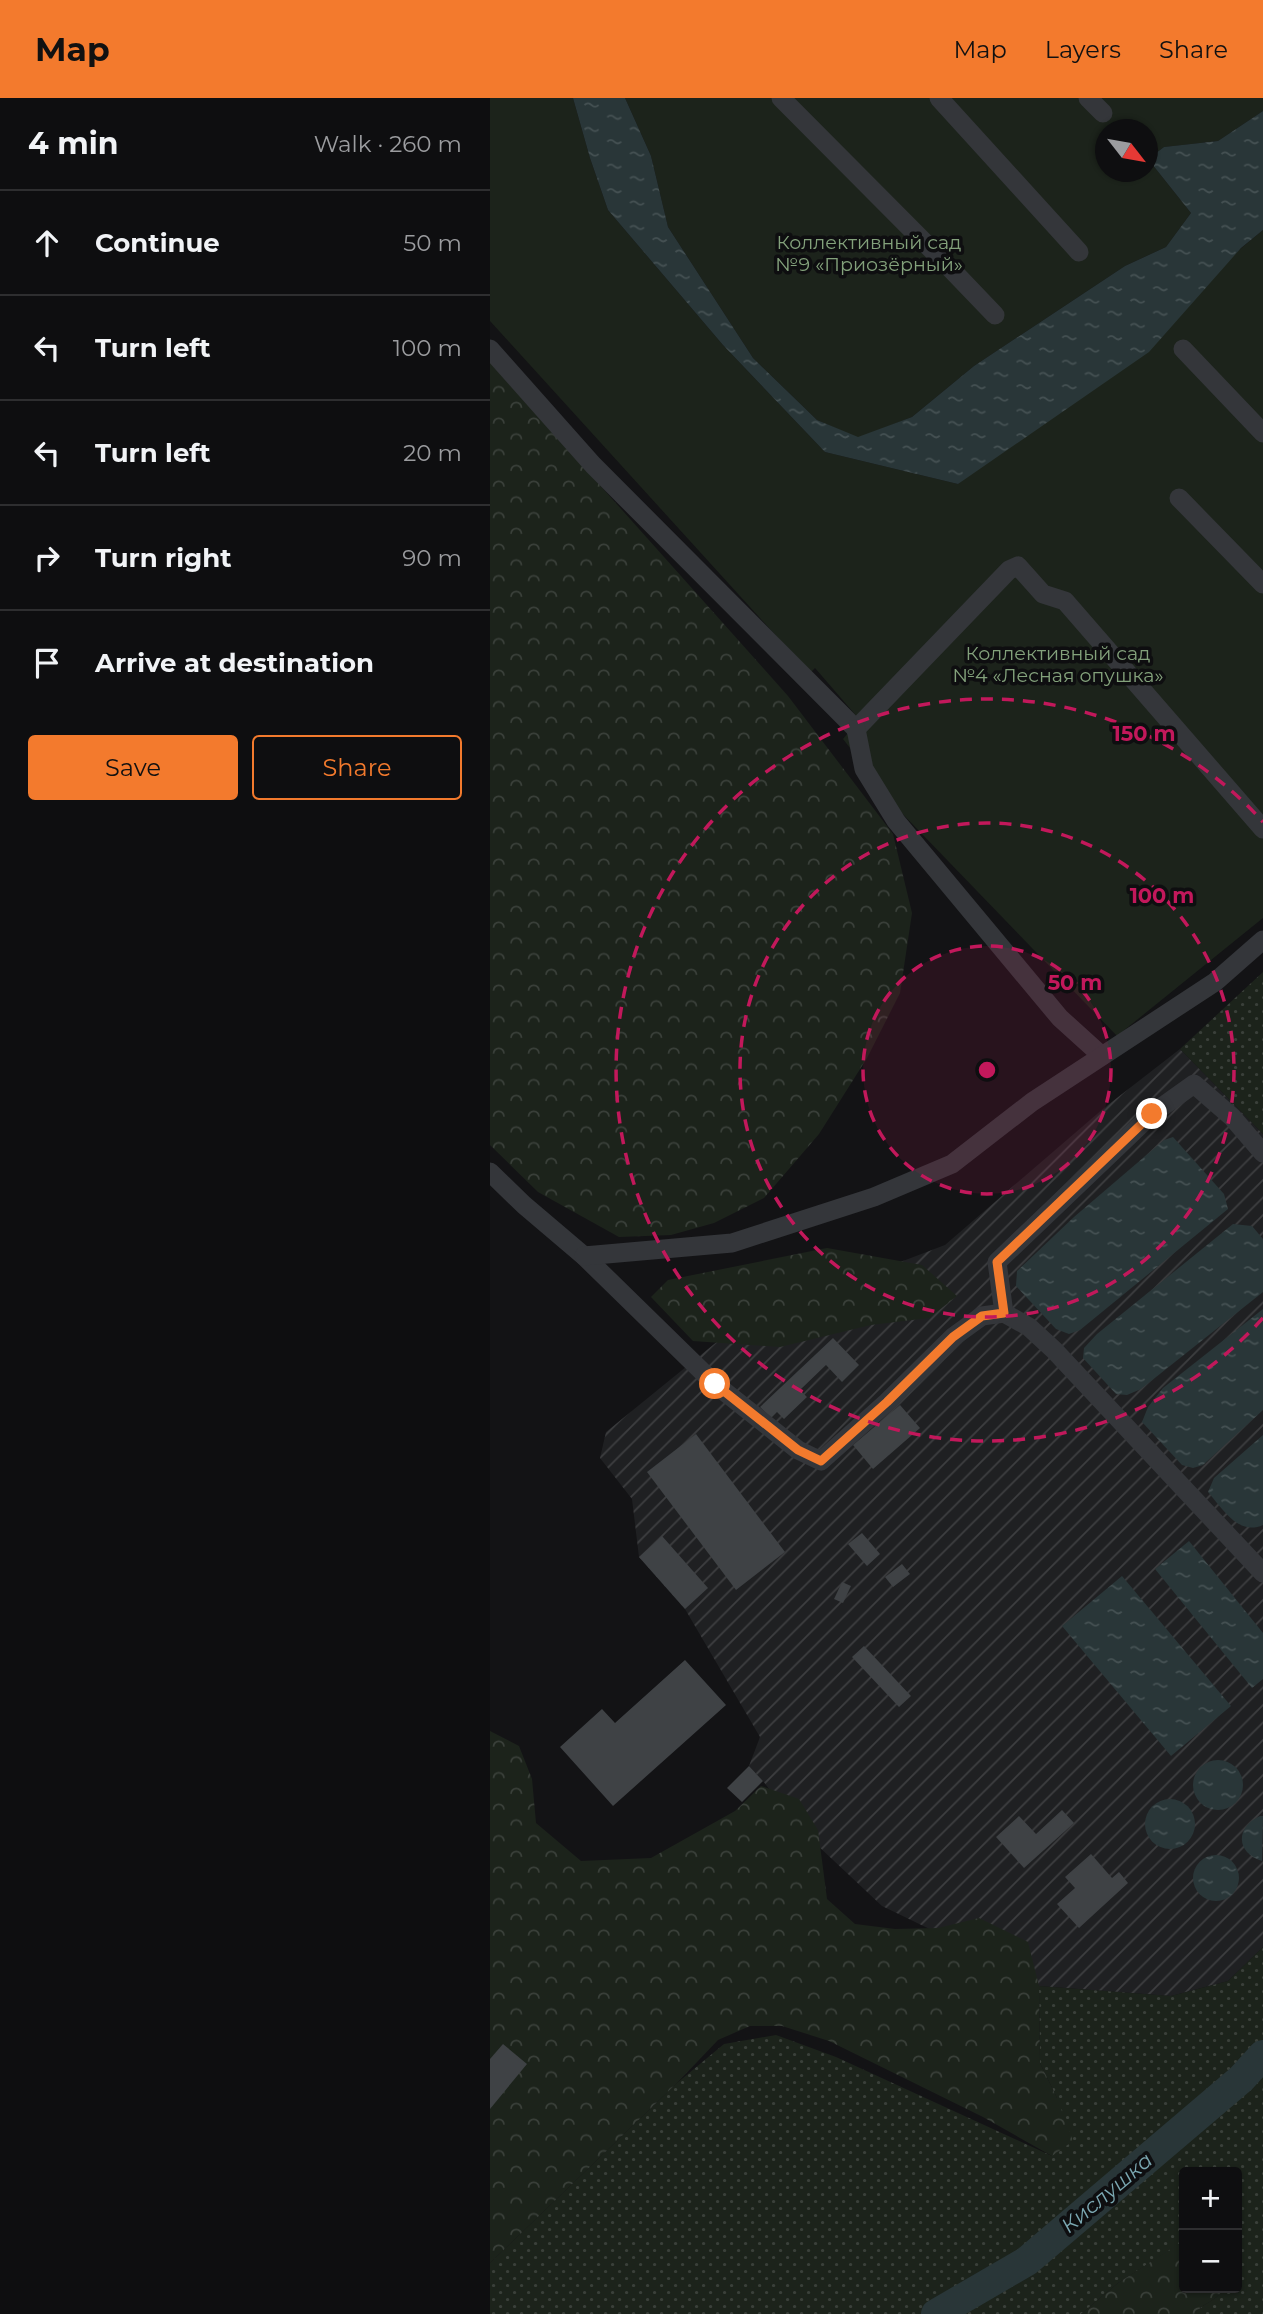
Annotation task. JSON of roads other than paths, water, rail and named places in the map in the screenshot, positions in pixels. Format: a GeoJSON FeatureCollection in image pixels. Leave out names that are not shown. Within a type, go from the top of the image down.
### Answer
{"type":"FeatureCollection","features":[{"type":"Feature","properties":{"kind":"lane"},"geometry":{"type":"LineString","coordinates":[[781,98],[950,267],[995,316]]}},
{"type":"Feature","properties":{"kind":"lane"},"geometry":{"type":"LineString","coordinates":[[939,98],[1079,252]]}},
{"type":"Feature","properties":{"kind":"lane"},"geometry":{"type":"LineString","coordinates":[[1088,98],[1102,113]]}},
{"type":"Feature","properties":{"kind":"lane"},"geometry":{"type":"LineString","coordinates":[[490,349],[593,465],[856,729],[864,769],[895,821],[1060,1018],[1102,1056]]}},
{"type":"Feature","properties":{"kind":"lane"},"geometry":{"type":"LineString","coordinates":[[1183,349],[1263,433]]}},
{"type":"Feature","properties":{"kind":"lane"},"geometry":{"type":"LineString","coordinates":[[1179,498],[1263,584]]}},
{"type":"Feature","properties":{"kind":"lane"},"geometry":{"type":"LineString","coordinates":[[856,729],[1009,570],[1018,566],[1043,594],[1065,601],[1263,829]]}},
{"type":"Feature","properties":{"kind":"lane"},"geometry":{"type":"LineString","coordinates":[[584,1255],[732,1243],[874,1197],[952,1164],[1032,1102],[1215,982],[1263,940]]}},
{"type":"Feature","properties":{"kind":"lane"},"geometry":{"type":"LineString","coordinates":[[1004,1313],[997,1262],[1152,1114],[1195,1084],[1232,1116],[1263,1153]]}},
{"type":"Feature","properties":{"kind":"lane"},"geometry":{"type":"LineString","coordinates":[[490,1172],[524,1205],[584,1255],[715,1384],[798,1450],[821,1461],[887,1402],[953,1337],[982,1316],[1004,1313],[1029,1327],[1054,1350],[1263,1573]]}},
{"type":"Feature","properties":{"kind":"water"},"geometry":{"type":"Polygon","coordinates":[[[573,98],[625,98],[651,156],[668,227],[753,358],[817,420],[858,437],[912,417],[974,366],[1125,266],[1166,247],[1191,213],[1158,172],[1158,152],[1164,147],[1218,141],[1263,111],[1263,230],[1241,248],[1149,352],[958,484],[825,452],[723,345],[608,210],[573,98]]]}},
{"type":"Feature","properties":{"kind":"water"},"geometry":{"type":"Polygon","coordinates":[[[1173,1137],[1224,1194],[1228,1209],[1080,1330],[1069,1334],[1056,1329],[1016,1286],[1017,1271],[1074,1217],[1164,1140],[1173,1137]]]}},
{"type":"Feature","properties":{"kind":"water"},"geometry":{"type":"Polygon","coordinates":[[[1233,1224],[1252,1226],[1263,1239],[1263,1292],[1141,1389],[1127,1395],[1116,1394],[1083,1358],[1084,1348],[1097,1334],[1233,1224]]]}},
{"type":"Feature","properties":{"kind":"water"},"geometry":{"type":"Polygon","coordinates":[[[1263,1309],[1263,1410],[1203,1465],[1193,1468],[1182,1465],[1142,1422],[1148,1407],[1163,1388],[1263,1309]]]}},
{"type":"Feature","properties":{"kind":"water"},"geometry":{"type":"Polygon","coordinates":[[[1263,1435],[1263,1525],[1246,1527],[1225,1513],[1208,1492],[1214,1478],[1263,1435]]]}},
{"type":"Feature","properties":{"kind":"water"},"geometry":{"type":"Polygon","coordinates":[[[1189,1541],[1263,1633],[1263,1679],[1252,1688],[1155,1569],[1189,1541]]]}},
{"type":"Feature","properties":{"kind":"water"},"geometry":{"type":"Polygon","coordinates":[[[1122,1576],[1231,1706],[1171,1756],[1062,1626],[1122,1576]]]}},
{"type":"Feature","properties":{"kind":"water"},"geometry":{"type":"Polygon","coordinates":[[[1218,1760],[1236,1767],[1243,1785],[1236,1803],[1218,1810],[1200,1803],[1193,1785],[1200,1767],[1218,1760]]]}},
{"type":"Feature","properties":{"kind":"water"},"geometry":{"type":"Polygon","coordinates":[[[1170,1799],[1188,1806],[1195,1824],[1188,1842],[1170,1849],[1152,1842],[1145,1824],[1152,1806],[1170,1799]]]}},
{"type":"Feature","properties":{"kind":"water"},"geometry":{"type":"Polygon","coordinates":[[[1263,1816],[1262,1861],[1247,1852],[1242,1840],[1246,1827],[1263,1816]]]}},
{"type":"Feature","properties":{"kind":"water"},"geometry":{"type":"Polygon","coordinates":[[[1216,1855],[1232,1862],[1239,1878],[1232,1894],[1216,1901],[1200,1894],[1193,1878],[1200,1862],[1216,1855]]]}},
{"type":"Feature","properties":{"kind":"waterway","name":"Кислушка"},"geometry":{"type":"LineString","coordinates":[[936,2314],[1027,2261],[1241,2079],[1263,2055]]}},
{"type":"Feature","properties":{"kind":"park label","name":"Коллективный сад №9 «Приозёрный»"},"geometry":{"type":"Point","coordinates":[869,253]}},
{"type":"Feature","properties":{"kind":"park label","name":"Коллективный сад №4 «Лесная опушка»"},"geometry":{"type":"Point","coordinates":[1058,664]}}]}
